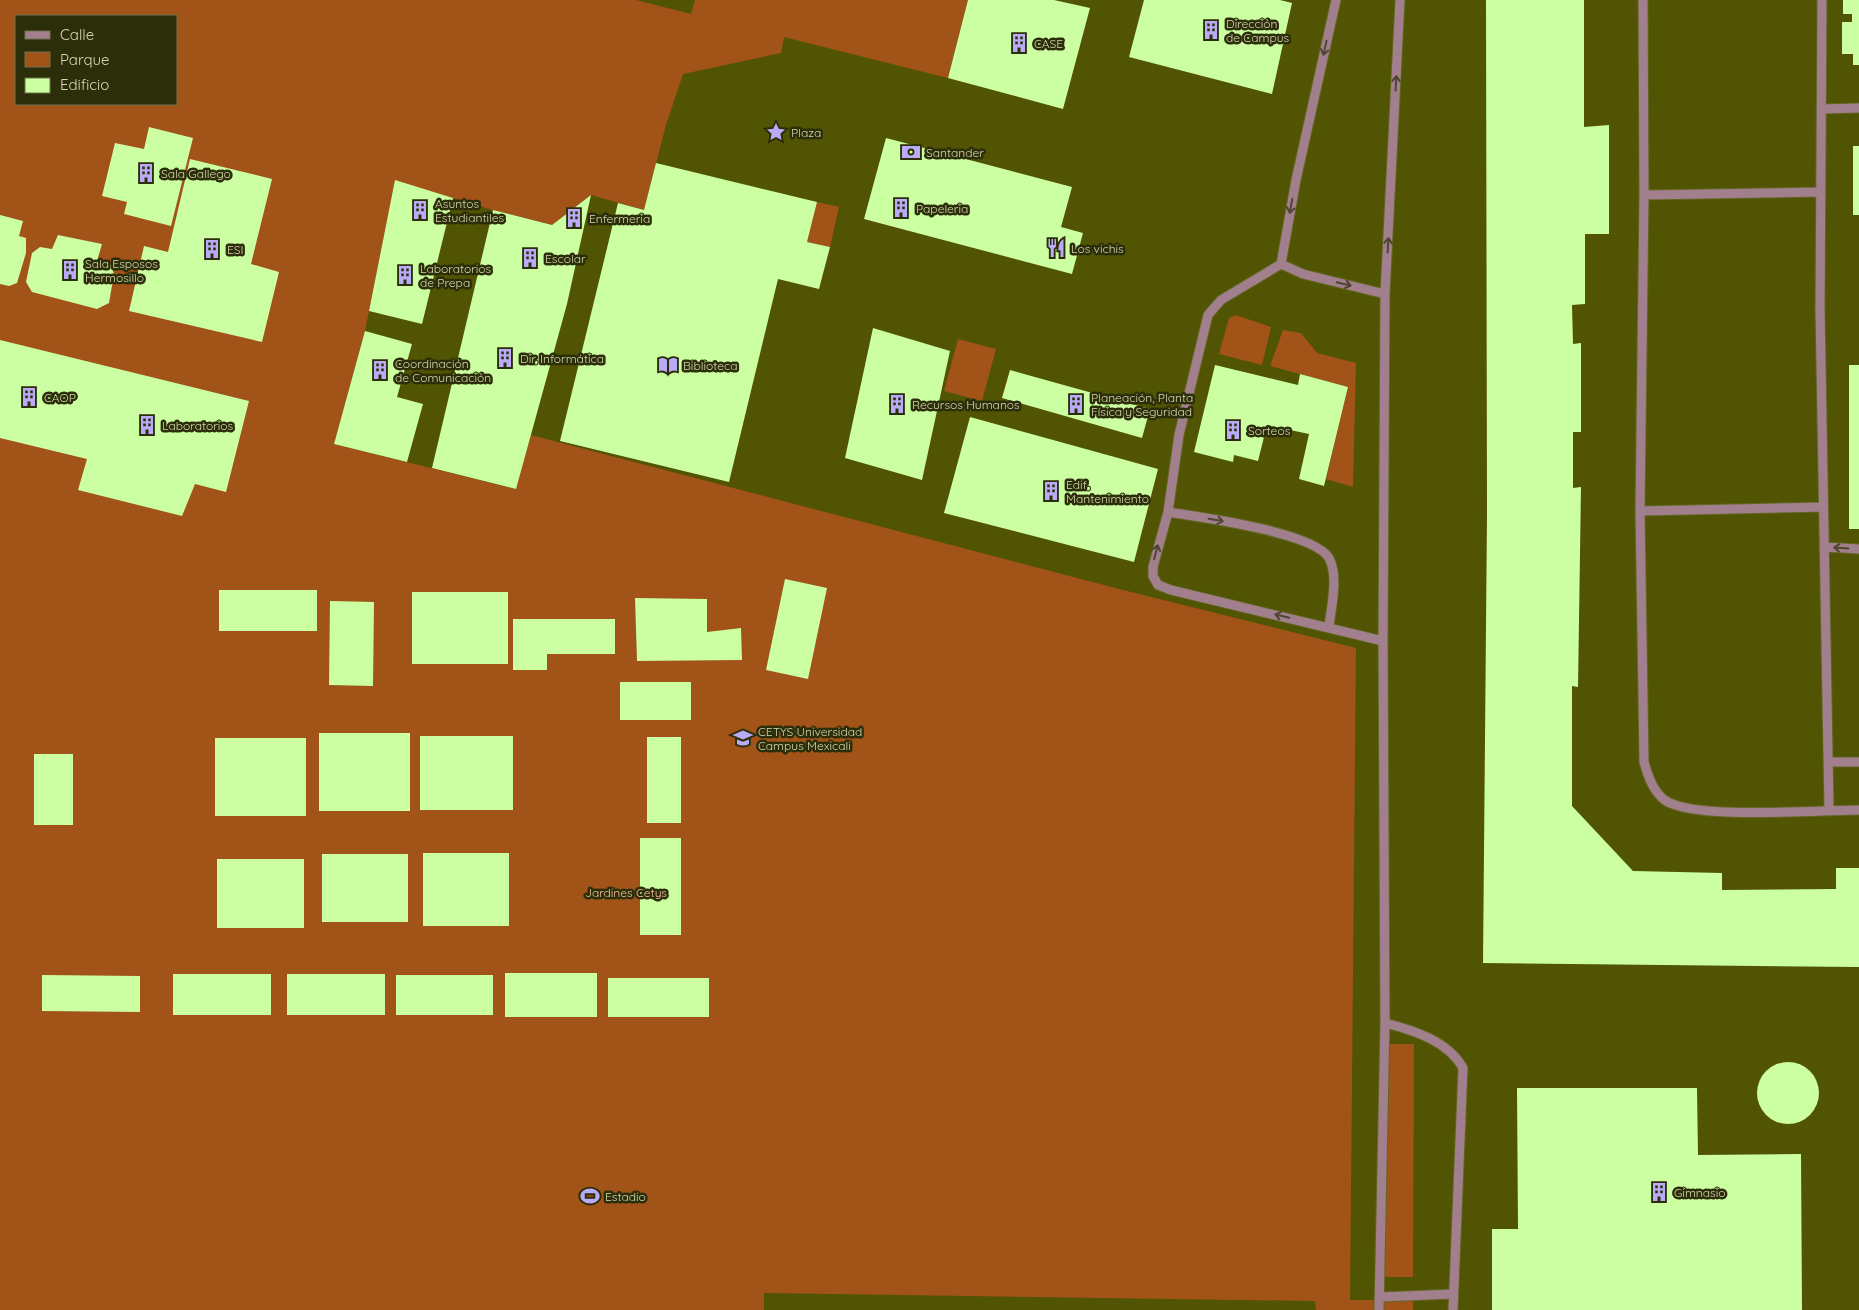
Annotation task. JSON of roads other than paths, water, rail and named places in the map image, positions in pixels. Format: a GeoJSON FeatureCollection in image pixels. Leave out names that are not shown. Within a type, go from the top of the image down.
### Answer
{"type":"FeatureCollection","features":[{"type":"Feature","properties":{"kind":"lane"},"geometry":{"type":"LineString","coordinates":[[1336,0],[1296,180],[1281,264],[1221,300],[1208,315],[1179,435],[1168,512],[1153,567],[1153,576],[1158,585],[1171,590],[1329,627],[1382,642]]}},
{"type":"Feature","properties":{"kind":"lane"},"geometry":{"type":"LineString","coordinates":[[1380,1310],[1385,1023],[1382,642],[1385,294],[1400,0]]}},
{"type":"Feature","properties":{"kind":"lane"},"geometry":{"type":"LineString","coordinates":[[1643,0],[1644,195],[1640,511],[1644,762],[1650,781],[1665,800],[1676,806],[1730,812],[1859,810]]}},
{"type":"Feature","properties":{"kind":"lane"},"geometry":{"type":"LineString","coordinates":[[1822,0],[1820,192],[1823,507],[1829,810]]}},
{"type":"Feature","properties":{"kind":"lane"},"geometry":{"type":"LineString","coordinates":[[1821,109],[1859,108]]}},
{"type":"Feature","properties":{"kind":"lane"},"geometry":{"type":"LineString","coordinates":[[1644,195],[1820,192]]}},
{"type":"Feature","properties":{"kind":"lane"},"geometry":{"type":"LineString","coordinates":[[1281,264],[1303,274],[1385,294]]}},
{"type":"Feature","properties":{"kind":"lane"},"geometry":{"type":"LineString","coordinates":[[1640,511],[1823,507]]}},
{"type":"Feature","properties":{"kind":"lane"},"geometry":{"type":"LineString","coordinates":[[1168,512],[1270,531],[1308,542],[1320,550],[1328,557],[1332,569],[1329,627]]}},
{"type":"Feature","properties":{"kind":"lane"},"geometry":{"type":"LineString","coordinates":[[1824,547],[1859,549]]}},
{"type":"Feature","properties":{"kind":"lane"},"geometry":{"type":"LineString","coordinates":[[1829,762],[1859,762]]}},
{"type":"Feature","properties":{"kind":"lane"},"geometry":{"type":"LineString","coordinates":[[1385,1023],[1403,1027],[1440,1044],[1454,1055],[1462,1068],[1453,1310]]}},
{"type":"Feature","properties":{"kind":"lane"},"geometry":{"type":"LineString","coordinates":[[1380,1298],[1453,1294]]}},
{"type":"Feature","properties":{"kind":"place","name":"Dirección de Campus"},"geometry":{"type":"Point","coordinates":[1211,30]}},
{"type":"Feature","properties":{"kind":"place","name":"CASE"},"geometry":{"type":"Point","coordinates":[1019,43]}},
{"type":"Feature","properties":{"kind":"place","name":"Plaza"},"geometry":{"type":"Point","coordinates":[776,132]}},
{"type":"Feature","properties":{"kind":"place","name":"Santander"},"geometry":{"type":"Point","coordinates":[911,152]}},
{"type":"Feature","properties":{"kind":"place","name":"Sala Gallego"},"geometry":{"type":"Point","coordinates":[146,173]}},
{"type":"Feature","properties":{"kind":"place","name":"Papeleria"},"geometry":{"type":"Point","coordinates":[901,208]}},
{"type":"Feature","properties":{"kind":"place","name":"Asuntos Estudiantiles"},"geometry":{"type":"Point","coordinates":[420,210]}},
{"type":"Feature","properties":{"kind":"place","name":"Enfermeria"},"geometry":{"type":"Point","coordinates":[574,218]}},
{"type":"Feature","properties":{"kind":"place","name":"Los vichis"},"geometry":{"type":"Point","coordinates":[1056,248]}},
{"type":"Feature","properties":{"kind":"place","name":"ESI"},"geometry":{"type":"Point","coordinates":[212,249]}},
{"type":"Feature","properties":{"kind":"place","name":"Escolar"},"geometry":{"type":"Point","coordinates":[530,258]}},
{"type":"Feature","properties":{"kind":"place","name":"Sala Esposos Hermosillo"},"geometry":{"type":"Point","coordinates":[70,270]}},
{"type":"Feature","properties":{"kind":"place","name":"Laboratorios de Prepa"},"geometry":{"type":"Point","coordinates":[405,275]}},
{"type":"Feature","properties":{"kind":"place","name":"Dir. Informática"},"geometry":{"type":"Point","coordinates":[505,358]}},
{"type":"Feature","properties":{"kind":"place","name":"Biblioteca"},"geometry":{"type":"Point","coordinates":[668,365]}},
{"type":"Feature","properties":{"kind":"place","name":"Coordinación de Comunicación"},"geometry":{"type":"Point","coordinates":[380,370]}},
{"type":"Feature","properties":{"kind":"place","name":"CAOP"},"geometry":{"type":"Point","coordinates":[29,397]}},
{"type":"Feature","properties":{"kind":"place","name":"Recursos Humanos"},"geometry":{"type":"Point","coordinates":[897,404]}},
{"type":"Feature","properties":{"kind":"place","name":"Planeación, Planta Física y Seguridad"},"geometry":{"type":"Point","coordinates":[1076,404]}},
{"type":"Feature","properties":{"kind":"place","name":"Laboratorios"},"geometry":{"type":"Point","coordinates":[147,425]}},
{"type":"Feature","properties":{"kind":"place","name":"Sorteos"},"geometry":{"type":"Point","coordinates":[1233,430]}},
{"type":"Feature","properties":{"kind":"place","name":"Edif. Mantenimiento"},"geometry":{"type":"Point","coordinates":[1051,491]}},
{"type":"Feature","properties":{"kind":"place","name":"CETYS Universidad Campus Mexicali"},"geometry":{"type":"Point","coordinates":[743,738]}},
{"type":"Feature","properties":{"kind":"place","name":"Gimnasio"},"geometry":{"type":"Point","coordinates":[1659,1192]}},
{"type":"Feature","properties":{"kind":"place","name":"Estadio"},"geometry":{"type":"Point","coordinates":[590,1196]}},
{"type":"Feature","properties":{"kind":"park label","name":"Jardines Cetys"},"geometry":{"type":"Point","coordinates":[626,892]}}]}
